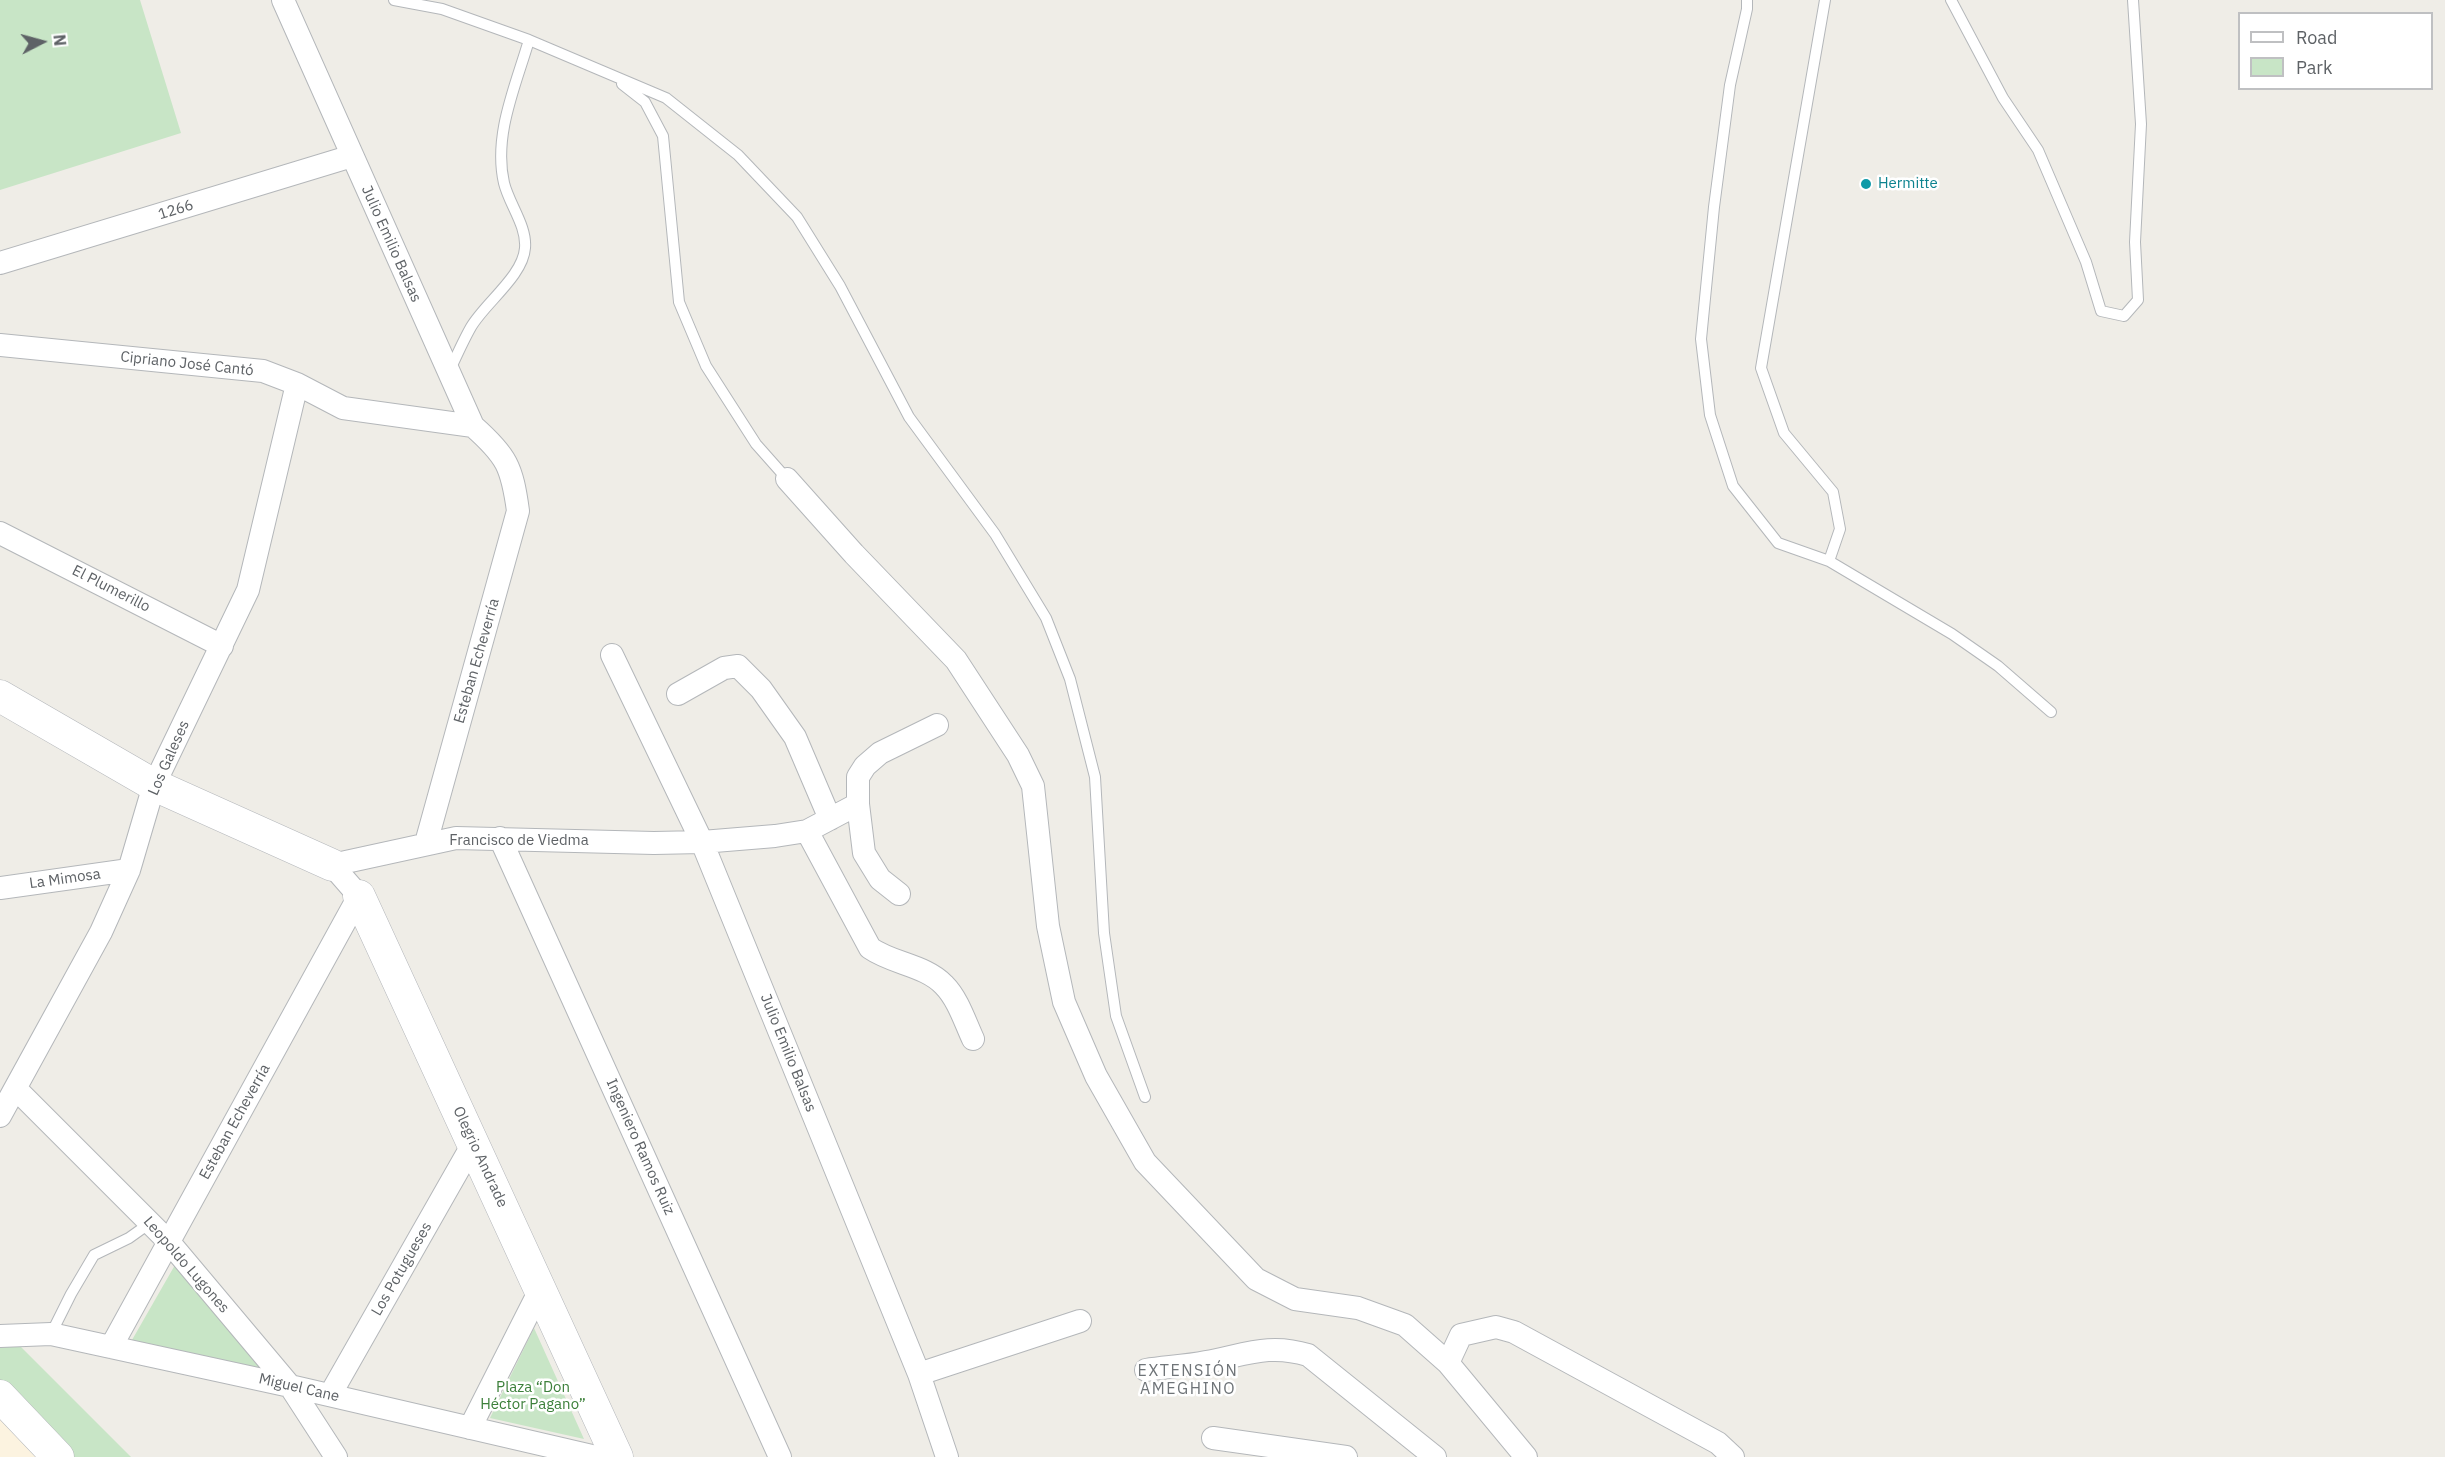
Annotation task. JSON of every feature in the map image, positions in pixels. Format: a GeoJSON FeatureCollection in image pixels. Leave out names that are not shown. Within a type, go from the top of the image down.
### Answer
{"type":"FeatureCollection","features":[{"type":"Feature","properties":{"kind":"street","name":"Julio Emilio Balsas"},"geometry":{"type":"LineString","coordinates":[[283,0],[473,426],[497,448],[513,478]]}},
{"type":"Feature","properties":{"kind":"street","name":"1266"},"geometry":{"type":"LineString","coordinates":[[0,263],[352,156]]}},
{"type":"Feature","properties":{"kind":"street","name":"Cipriano José Cantó"},"geometry":{"type":"LineString","coordinates":[[0,345],[262,371],[297,384],[342,408],[473,426]]}},
{"type":"Feature","properties":{"kind":"street","name":"Los Galeses"},"geometry":{"type":"LineString","coordinates":[[0,1116],[101,932],[129,870],[154,784],[248,590],[297,384]]}},
{"type":"Feature","properties":{"kind":"street","name":"Esteban Echeverría"},"geometry":{"type":"LineString","coordinates":[[426,843],[518,511],[513,478]]}},
{"type":"Feature","properties":{"kind":"street"},"geometry":{"type":"LineString","coordinates":[[787,479],[854,554],[956,660],[1018,755],[1033,786],[1048,926],[1064,1002],[1096,1076],[1145,1162],[1256,1279],[1295,1299],[1358,1308],[1405,1325],[1448,1364],[1526,1457]]}},
{"type":"Feature","properties":{"kind":"street","name":"El Plumerillo"},"geometry":{"type":"LineString","coordinates":[[0,533],[222,646]]}},
{"type":"Feature","properties":{"kind":"street","name":"Julio Emilio Balsas"},"geometry":{"type":"LineString","coordinates":[[612,656],[702,842],[920,1374],[947,1457]]}},
{"type":"Feature","properties":{"kind":"street"},"geometry":{"type":"LineString","coordinates":[[678,694],[724,668],[738,666],[761,689],[795,737],[830,819]]}},
{"type":"Feature","properties":{"kind":"street"},"geometry":{"type":"LineString","coordinates":[[0,696],[154,784],[332,865]]}},
{"type":"Feature","properties":{"kind":"street"},"geometry":{"type":"LineString","coordinates":[[899,894],[880,879],[864,853],[858,804],[858,777],[865,766],[880,753],[937,725]]}},
{"type":"Feature","properties":{"kind":"street","name":"Francisco de Viedma"},"geometry":{"type":"LineString","coordinates":[[332,865],[456,838],[654,843],[775,836],[807,831],[858,804]]}},
{"type":"Feature","properties":{"kind":"street"},"geometry":{"type":"LineString","coordinates":[[807,831],[870,948],[883,958],[927,973],[944,985],[954,999],[973,1039]]}},
{"type":"Feature","properties":{"kind":"street","name":"Ingeniero Ramos Ruiz"},"geometry":{"type":"LineString","coordinates":[[500,838],[780,1457]]}},
{"type":"Feature","properties":{"kind":"street","name":"Olegrio Andrade"},"geometry":{"type":"LineString","coordinates":[[332,865],[359,896],[617,1457]]}},
{"type":"Feature","properties":{"kind":"street","name":"La Mimosa"},"geometry":{"type":"LineString","coordinates":[[0,888],[129,870]]}},
{"type":"Feature","properties":{"kind":"street","name":"Esteban Echeverría"},"geometry":{"type":"LineString","coordinates":[[111,1347],[359,896]]}},
{"type":"Feature","properties":{"kind":"street","name":"Leopoldo Lugones"},"geometry":{"type":"LineString","coordinates":[[15,1089],[169,1242],[290,1386],[336,1457]]}},
{"type":"Feature","properties":{"kind":"street","name":"Los Potugueses"},"geometry":{"type":"LineString","coordinates":[[330,1395],[474,1142]]}},
{"type":"Feature","properties":{"kind":"street"},"geometry":{"type":"LineString","coordinates":[[470,1428],[540,1290]]}},
{"type":"Feature","properties":{"kind":"street"},"geometry":{"type":"LineString","coordinates":[[920,1374],[1080,1322]]}},
{"type":"Feature","properties":{"kind":"street"},"geometry":{"type":"LineString","coordinates":[[1448,1364],[1461,1335],[1496,1327],[1514,1332],[1718,1443],[1733,1457]]}},
{"type":"Feature","properties":{"kind":"street","name":"Miguel Cane"},"geometry":{"type":"LineString","coordinates":[[0,1336],[51,1334],[330,1395],[596,1457]]}},
{"type":"Feature","properties":{"kind":"street"},"geometry":{"type":"LineString","coordinates":[[1146,1370],[1204,1362],[1262,1350],[1287,1349],[1308,1355],[1435,1457]]}},
{"type":"Feature","properties":{"kind":"street"},"geometry":{"type":"LineString","coordinates":[[0,1396],[58,1457]]}},
{"type":"Feature","properties":{"kind":"street"},"geometry":{"type":"LineString","coordinates":[[1213,1438],[1346,1457]]}},
{"type":"Feature","properties":{"kind":"lane"},"geometry":{"type":"LineString","coordinates":[[394,0],[442,9],[529,40],[666,98],[738,155],[797,217],[840,286],[909,417],[995,534],[1046,618],[1070,679],[1095,777],[1104,933],[1116,1016],[1145,1097]]}},
{"type":"Feature","properties":{"kind":"lane"},"geometry":{"type":"LineString","coordinates":[[1747,0],[1748,9],[1730,84],[1714,207],[1701,339],[1710,415],[1733,486],[1778,543],[1830,561],[1961,640],[1998,666],[2051,712]]}},
{"type":"Feature","properties":{"kind":"lane"},"geometry":{"type":"LineString","coordinates":[[1825,0],[1761,368],[1784,434],[1833,492],[1840,529],[1830,561]]}},
{"type":"Feature","properties":{"kind":"lane"},"geometry":{"type":"LineString","coordinates":[[1951,0],[2003,98],[2038,150],[2086,262],[2101,311],[2124,316],[2138,300],[2135,242],[2141,124],[2133,0]]}},
{"type":"Feature","properties":{"kind":"lane"},"geometry":{"type":"LineString","coordinates":[[449,372],[472,326],[517,269],[525,249],[522,231],[504,183],[501,147],[503,128],[529,40]]}},
{"type":"Feature","properties":{"kind":"lane"},"geometry":{"type":"LineString","coordinates":[[611,74],[645,102],[663,136],[679,302],[706,366],[756,444],[787,479]]}},
{"type":"Feature","properties":{"kind":"lane"},"geometry":{"type":"LineString","coordinates":[[51,1334],[94,1256],[129,1238],[150,1223]]}},
{"type":"Feature","properties":{"kind":"shaded area"},"geometry":{"type":"Polygon","coordinates":[[[0,1396],[58,1457],[0,1457],[0,1396]]]}},
{"type":"Feature","properties":{"kind":"green space"},"geometry":{"type":"Polygon","coordinates":[[[0,0],[140,0],[181,133],[0,190],[0,0]]]}},
{"type":"Feature","properties":{"kind":"green space"},"geometry":{"type":"Polygon","coordinates":[[[179,1258],[265,1370],[132,1340],[179,1258]]]}},
{"type":"Feature","properties":{"kind":"green space","name":"Plaza “Don Héctor Pagano”"},"geometry":{"type":"Polygon","coordinates":[[[534,1328],[584,1439],[490,1418],[534,1328]]]}},
{"type":"Feature","properties":{"kind":"green space"},"geometry":{"type":"Polygon","coordinates":[[[9,1335],[131,1457],[58,1457],[0,1396],[0,1336],[9,1335]]]}},
{"type":"Feature","properties":{"kind":"place","name":"Hermitte"},"geometry":{"type":"Point","coordinates":[1866,184]}},
{"type":"Feature","properties":{"kind":"district","name":"EXTENSIÓN AMEGHINO"},"geometry":{"type":"Point","coordinates":[1188,1380]}}]}
